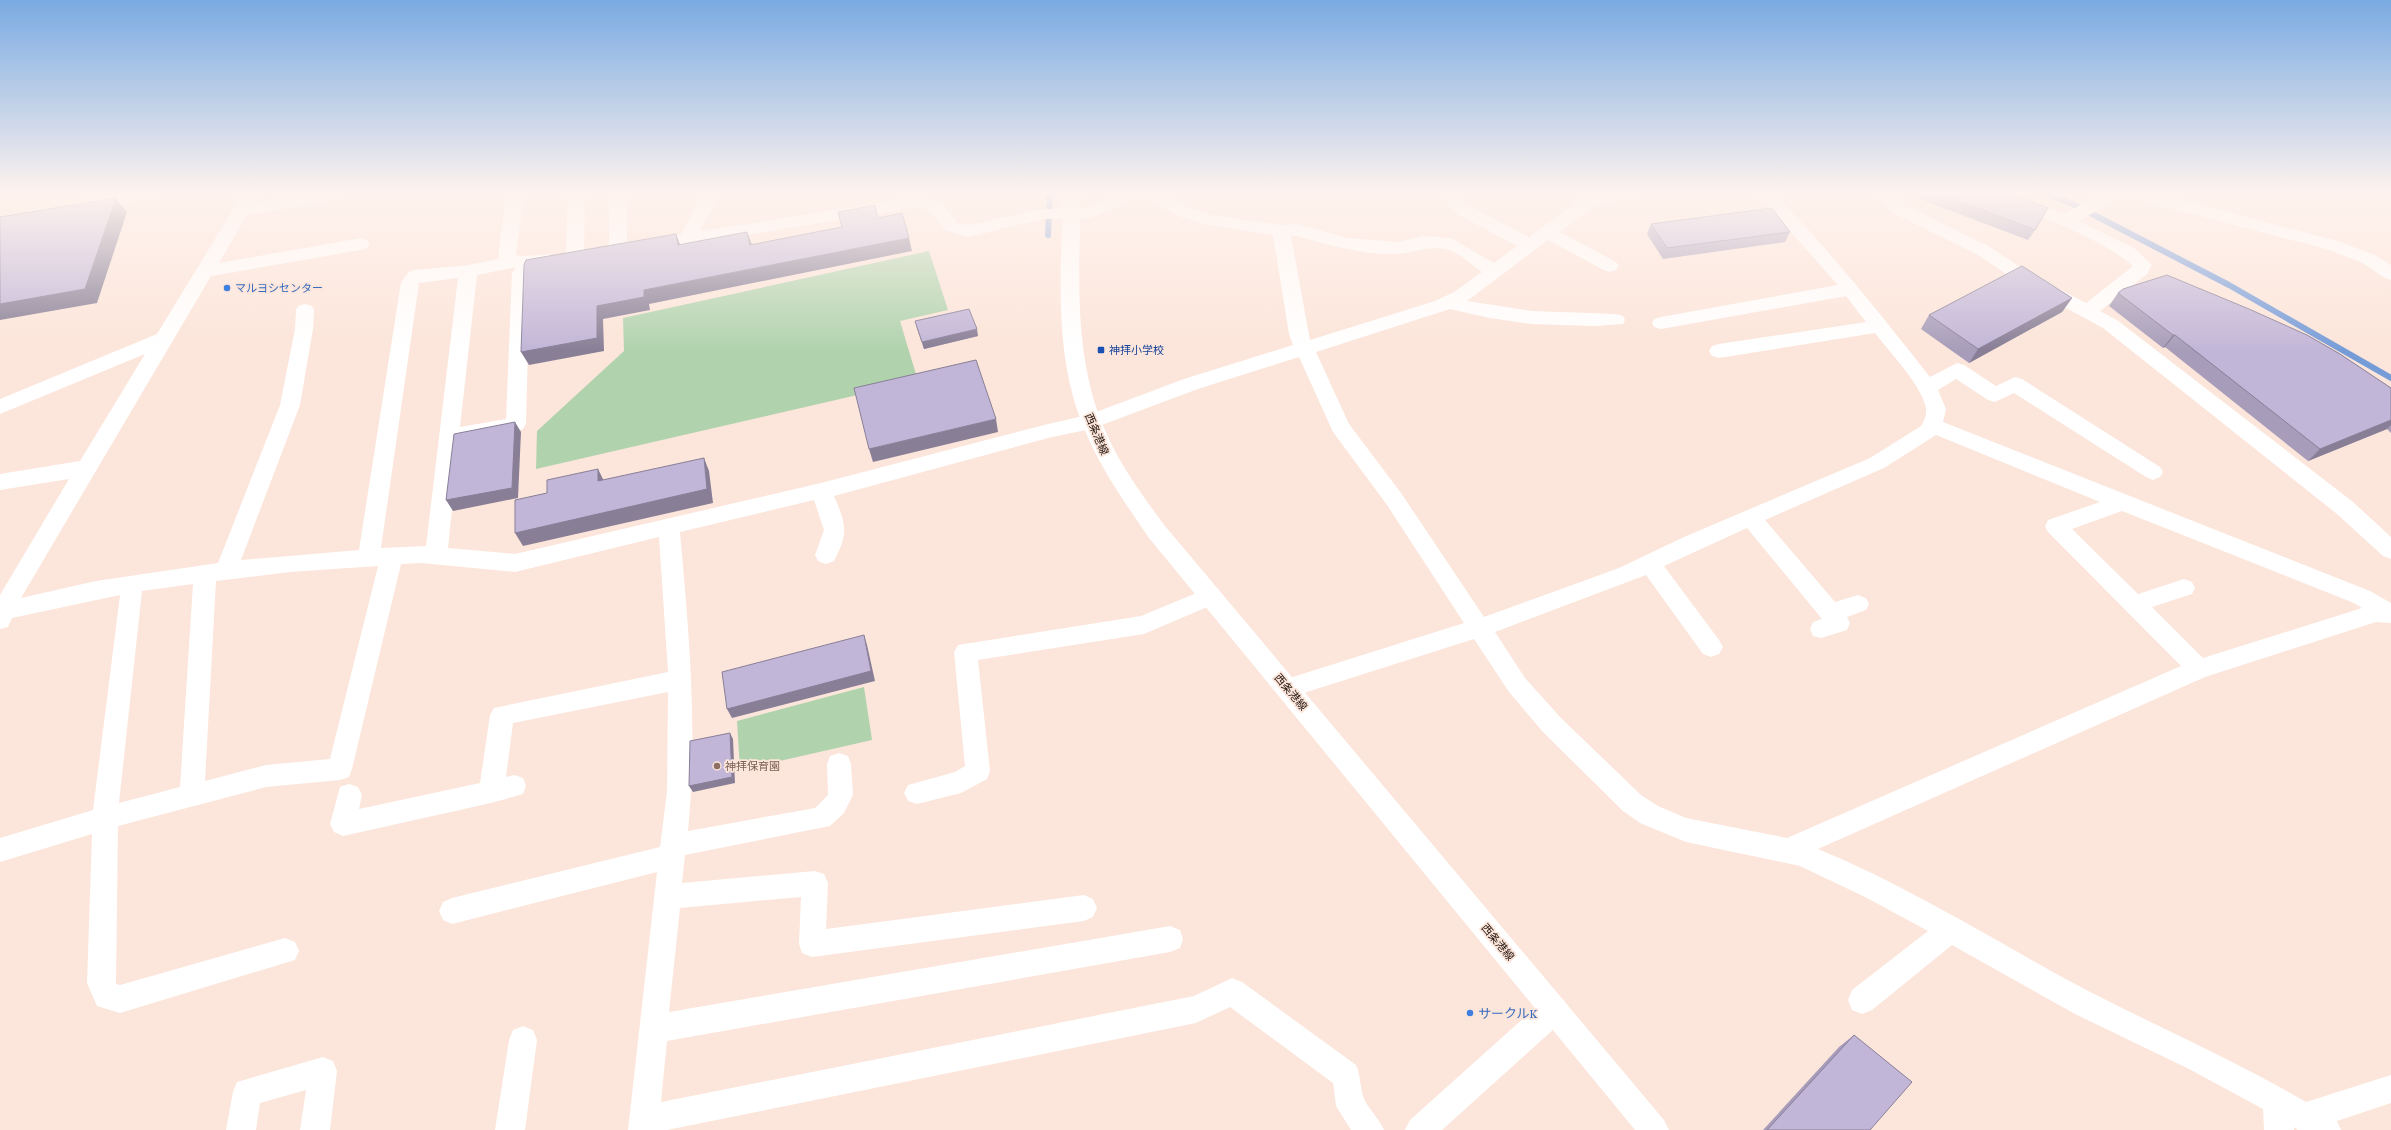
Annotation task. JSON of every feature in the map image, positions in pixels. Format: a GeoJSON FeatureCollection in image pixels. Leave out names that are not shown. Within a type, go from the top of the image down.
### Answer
{"type":"FeatureCollection","features":[{"type":"Feature","properties":{"kind":"street"},"geometry":{"type":"LineString","coordinates":[[1,615],[16,585],[220,246]]}},
{"type":"Feature","properties":{"kind":"street"},"geometry":{"type":"LineString","coordinates":[[205,271],[352,246]]}},
{"type":"Feature","properties":{"kind":"street"},"geometry":{"type":"LineString","coordinates":[[509,246],[507,259],[521,262]]}},
{"type":"Feature","properties":{"kind":"street"},"geometry":{"type":"LineString","coordinates":[[594,246],[596,253]]}},
{"type":"Feature","properties":{"kind":"street"},"geometry":{"type":"LineString","coordinates":[[596,253],[599,246]]}},
{"type":"Feature","properties":{"kind":"street"},"geometry":{"type":"LineString","coordinates":[[369,557],[410,282],[415,276],[468,271],[521,262],[643,246]]}},
{"type":"Feature","properties":{"kind":"street","name":"西条港線"},"geometry":{"type":"LineString","coordinates":[[1071,246],[1071,338],[1075,365],[1091,422],[1108,458],[1128,492],[1157,532],[1654,1130]]}},
{"type":"Feature","properties":{"kind":"street"},"geometry":{"type":"LineString","coordinates":[[1283,246],[1294,318],[1305,349],[1333,415],[1340,427],[1394,498],[1517,685],[1533,705],[1646,814],[1664,822],[1716,838],[1788,850],[1853,878],[1951,929],[2086,1005],[2181,1050],[2316,1124],[2391,1089]]}},
{"type":"Feature","properties":{"kind":"street"},"geometry":{"type":"LineString","coordinates":[[1363,246],[1398,248],[1408,246]]}},
{"type":"Feature","properties":{"kind":"street"},"geometry":{"type":"LineString","coordinates":[[1452,246],[1494,271]]}},
{"type":"Feature","properties":{"kind":"street"},"geometry":{"type":"LineString","coordinates":[[1,615],[132,584],[216,572],[392,555],[436,554],[515,563],[669,528],[821,491],[1048,431],[1091,422],[1192,384],[1449,302],[1529,246]]}},
{"type":"Feature","properties":{"kind":"street"},"geometry":{"type":"LineString","coordinates":[[1572,246],[1610,266]]}},
{"type":"Feature","properties":{"kind":"street"},"geometry":{"type":"LineString","coordinates":[[1288,688],[1560,600],[1877,463],[1920,437],[1931,426],[1935,418],[1936,408],[1927,387],[1851,289],[1813,246]]}},
{"type":"Feature","properties":{"kind":"street"},"geometry":{"type":"LineString","coordinates":[[1973,246],[2023,277],[2088,311],[2138,345],[2345,508],[2391,550]]}},
{"type":"Feature","properties":{"kind":"street"},"geometry":{"type":"LineString","coordinates":[[2088,311],[2141,270],[2143,265],[2128,252],[2117,246]]}},
{"type":"Feature","properties":{"kind":"street"},"geometry":{"type":"LineString","coordinates":[[2334,246],[2369,259],[2391,274]]}},
{"type":"Feature","properties":{"kind":"street"},"geometry":{"type":"LineString","coordinates":[[333,268],[334,249]]}},
{"type":"Feature","properties":{"kind":"street"},"geometry":{"type":"LineString","coordinates":[[2369,259],[2391,257]]}},
{"type":"Feature","properties":{"kind":"street"},"geometry":{"type":"LineString","coordinates":[[448,437],[516,424],[521,262]]}},
{"type":"Feature","properties":{"kind":"street"},"geometry":{"type":"LineString","coordinates":[[436,554],[448,437],[468,271]]}},
{"type":"Feature","properties":{"kind":"street"},"geometry":{"type":"LineString","coordinates":[[1661,323],[1851,289]]}},
{"type":"Feature","properties":{"kind":"street"},"geometry":{"type":"LineString","coordinates":[[1449,302],[1474,310],[1572,320],[1616,320]]}},
{"type":"Feature","properties":{"kind":"street"},"geometry":{"type":"LineString","coordinates":[[192,795],[216,572],[290,405],[304,329],[305,310]]}},
{"type":"Feature","properties":{"kind":"street"},"geometry":{"type":"LineString","coordinates":[[1720,351],[1880,326]]}},
{"type":"Feature","properties":{"kind":"street"},"geometry":{"type":"LineString","coordinates":[[0,407],[164,339]]}},
{"type":"Feature","properties":{"kind":"street"},"geometry":{"type":"LineString","coordinates":[[1927,387],[1957,370],[1995,395],[2015,384],[2153,472]]}},
{"type":"Feature","properties":{"kind":"street"},"geometry":{"type":"LineString","coordinates":[[1931,426],[1991,448],[2122,502],[2362,597],[2390,614]]}},
{"type":"Feature","properties":{"kind":"street"},"geometry":{"type":"LineString","coordinates":[[0,482],[87,468]]}},
{"type":"Feature","properties":{"kind":"street"},"geometry":{"type":"LineString","coordinates":[[821,491],[835,526],[834,542],[826,555]]}},
{"type":"Feature","properties":{"kind":"street"},"geometry":{"type":"LineString","coordinates":[[2122,502],[2056,526],[2199,669]]}},
{"type":"Feature","properties":{"kind":"street"},"geometry":{"type":"LineString","coordinates":[[1751,518],[1826,621],[1858,604]]}},
{"type":"Feature","properties":{"kind":"street"},"geometry":{"type":"LineString","coordinates":[[669,528],[680,680],[679,791],[644,1125],[1196,1010],[1232,992],[1346,1075],[1351,1106],[1369,1130]]}},
{"type":"Feature","properties":{"kind":"street"},"geometry":{"type":"LineString","coordinates":[[0,850],[105,818],[266,776],[340,768],[392,555]]}},
{"type":"Feature","properties":{"kind":"street"},"geometry":{"type":"LineString","coordinates":[[1650,562],[1711,647]]}},
{"type":"Feature","properties":{"kind":"street"},"geometry":{"type":"LineString","coordinates":[[132,584],[105,818],[101,983],[107,996],[120,998],[138,995],[285,951]]}},
{"type":"Feature","properties":{"kind":"street"},"geometry":{"type":"LineString","coordinates":[[2134,604],[2184,588]]}},
{"type":"Feature","properties":{"kind":"street"},"geometry":{"type":"LineString","coordinates":[[917,793],[961,782],[978,771],[966,652],[1144,625],[1211,596]]}},
{"type":"Feature","properties":{"kind":"street"},"geometry":{"type":"LineString","coordinates":[[1788,850],[2199,669],[2376,613],[2390,614]]}},
{"type":"Feature","properties":{"kind":"street"},"geometry":{"type":"LineString","coordinates":[[349,795],[343,824],[503,789],[502,715],[680,680]]}},
{"type":"Feature","properties":{"kind":"street"},"geometry":{"type":"LineString","coordinates":[[452,912],[673,850],[821,818],[835,807],[842,797],[839,764]]}},
{"type":"Feature","properties":{"kind":"street"},"geometry":{"type":"LineString","coordinates":[[668,897],[815,883],[812,944],[1084,908]]}},
{"type":"Feature","properties":{"kind":"street"},"geometry":{"type":"LineString","coordinates":[[1862,1000],[1951,929]]}},
{"type":"Feature","properties":{"kind":"street"},"geometry":{"type":"LineString","coordinates":[[654,1029],[1170,939]]}},
{"type":"Feature","properties":{"kind":"street"},"geometry":{"type":"LineString","coordinates":[[1420,1130],[1554,1010]]}},
{"type":"Feature","properties":{"kind":"street"},"geometry":{"type":"LineString","coordinates":[[510,1130],[523,1040]]}},
{"type":"Feature","properties":{"kind":"street"},"geometry":{"type":"LineString","coordinates":[[241,1130],[247,1092],[323,1071],[315,1130]]}},
{"type":"Feature","properties":{"kind":"street"},"geometry":{"type":"LineString","coordinates":[[2277,1102],[2279,1130]]}},
{"type":"Feature","properties":{"kind":"green space"},"geometry":{"type":"Polygon","coordinates":[[[929,251],[948,310],[900,321],[918,381],[536,469],[537,431],[624,351],[623,318],[929,251]]]}},
{"type":"Feature","properties":{"kind":"green space"},"geometry":{"type":"Polygon","coordinates":[[[864,687],[872,740],[740,770],[737,721],[864,687]]]}},
{"type":"Feature","properties":{"kind":"building"},"geometry":{"type":"Polygon","coordinates":[[[0,246],[100,246],[85,289],[0,304],[0,246]]]}},
{"type":"Feature","properties":{"kind":"building"},"geometry":{"type":"Polygon","coordinates":[[[608,246],[870,246],[644,290],[644,297],[597,306],[597,338],[521,352],[524,265],[526,260],[608,246]]]}},
{"type":"Feature","properties":{"kind":"building"},"geometry":{"type":"Polygon","coordinates":[[[1665,246],[1684,246],[1667,248],[1665,246]]]}},
{"type":"Feature","properties":{"kind":"building"},"geometry":{"type":"Polygon","coordinates":[[[2022,266],[2072,298],[1978,349],[1929,315],[2022,266]]]}},
{"type":"Feature","properties":{"kind":"building"},"geometry":{"type":"Polygon","coordinates":[[[2167,275],[2307,335],[2340,354],[2391,388],[2391,420],[2320,449],[2175,335],[2118,293],[2123,289],[2167,275]]]}},
{"type":"Feature","properties":{"kind":"building"},"geometry":{"type":"Polygon","coordinates":[[[969,309],[977,329],[922,342],[915,321],[969,309]]]}},
{"type":"Feature","properties":{"kind":"building"},"geometry":{"type":"Polygon","coordinates":[[[976,360],[996,419],[869,449],[854,388],[976,360]]]}},
{"type":"Feature","properties":{"kind":"building"},"geometry":{"type":"Polygon","coordinates":[[[515,422],[512,488],[446,500],[454,434],[515,422]]]}},
{"type":"Feature","properties":{"kind":"building"},"geometry":{"type":"Polygon","coordinates":[[[704,458],[707,489],[515,533],[515,500],[547,493],[547,480],[598,469],[598,481],[704,458]]]}},
{"type":"Feature","properties":{"kind":"building"},"geometry":{"type":"Polygon","coordinates":[[[864,635],[871,671],[727,709],[722,672],[864,635]]]}},
{"type":"Feature","properties":{"kind":"building"},"geometry":{"type":"Polygon","coordinates":[[[730,733],[732,777],[689,786],[690,741],[730,733]]]}},
{"type":"Feature","properties":{"kind":"building"},"geometry":{"type":"Polygon","coordinates":[[[1854,1035],[1912,1082],[1870,1130],[1767,1130],[1854,1035]]]}},
{"type":"Feature","properties":{"kind":"waterway"},"geometry":{"type":"LineString","coordinates":[[2153,246],[2229,285],[2391,378]]}},
{"type":"Feature","properties":{"kind":"place","name":"マルヨシセンター"},"geometry":{"type":"Point","coordinates":[227,288]}},
{"type":"Feature","properties":{"kind":"place","name":"神拝小学校"},"geometry":{"type":"Point","coordinates":[1101,350]}},
{"type":"Feature","properties":{"kind":"place","name":"神拝保育園"},"geometry":{"type":"Point","coordinates":[717,766]}},
{"type":"Feature","properties":{"kind":"place","name":"サークルK"},"geometry":{"type":"Point","coordinates":[1470,1013]}}]}
